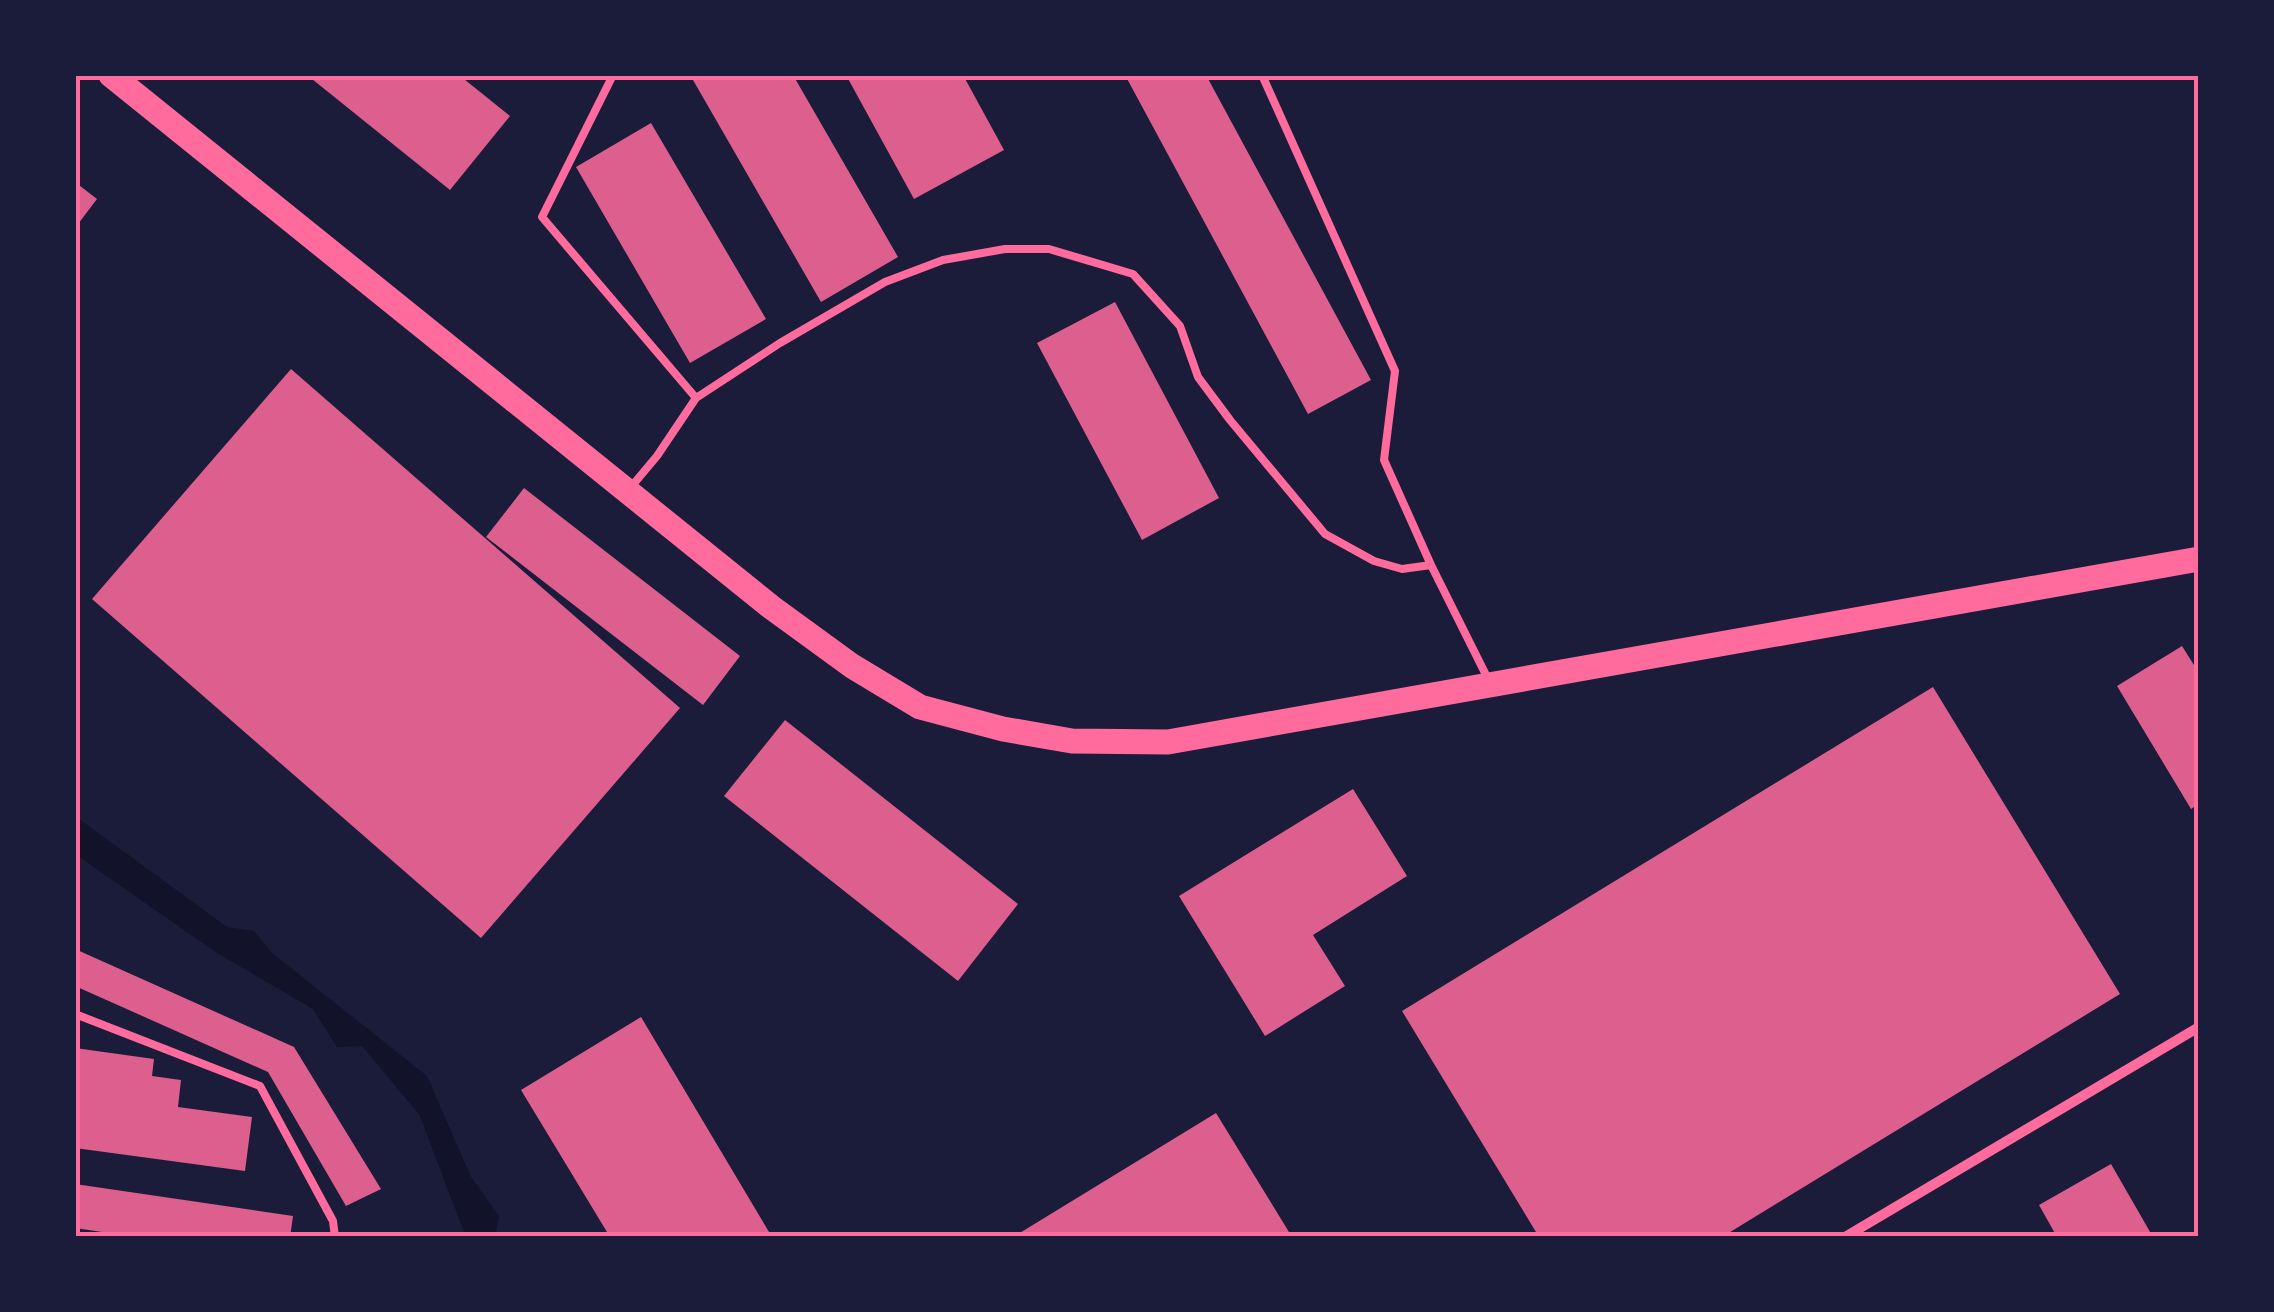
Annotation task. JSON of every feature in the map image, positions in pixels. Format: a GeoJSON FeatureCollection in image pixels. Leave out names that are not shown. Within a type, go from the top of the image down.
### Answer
{"type":"FeatureCollection","features":[{"type":"Feature","properties":{"kind":"main road"},"geometry":{"type":"LineString","coordinates":[[111,75],[771,606],[852,666],[920,707],[1003,729],[1072,741],[1168,742],[2199,559]]}},
{"type":"Feature","properties":{"kind":"street"},"geometry":{"type":"LineString","coordinates":[[1845,1237],[2199,1027]]}},
{"type":"Feature","properties":{"kind":"lane"},"geometry":{"type":"LineString","coordinates":[[614,75],[542,217],[696,398]]}},
{"type":"Feature","properties":{"kind":"lane"},"geometry":{"type":"LineString","coordinates":[[1262,75],[1395,370],[1384,460],[1431,566],[1491,685]]}},
{"type":"Feature","properties":{"kind":"lane"},"geometry":{"type":"LineString","coordinates":[[628,491],[696,398],[885,282],[943,260],[1005,249],[1049,249],[1134,274],[1180,326],[1198,377],[1325,534],[1374,560],[1402,569],[1431,566]]}},
{"type":"Feature","properties":{"kind":"lane"},"geometry":{"type":"LineString","coordinates":[[75,1014],[260,1086],[333,1220],[335,1237]]}},
{"type":"Feature","properties":{"kind":"shaded area"},"geometry":{"type":"Polygon","coordinates":[[[75,816],[227,927],[254,931],[272,953],[427,1076],[471,1177],[499,1216],[495,1237],[466,1237],[419,1114],[362,1046],[337,1047],[313,1009],[217,953],[75,854],[75,816]]]}},
{"type":"Feature","properties":{"kind":"building"},"geometry":{"type":"Polygon","coordinates":[[[307,75],[459,75],[510,116],[450,190],[307,75]]]}},
{"type":"Feature","properties":{"kind":"building"},"geometry":{"type":"Polygon","coordinates":[[[702,75],[793,75],[898,257],[821,302],[693,80],[702,75]]]}},
{"type":"Feature","properties":{"kind":"building"},"geometry":{"type":"Polygon","coordinates":[[[846,75],[963,75],[1004,150],[914,199],[846,75]]]}},
{"type":"Feature","properties":{"kind":"building"},"geometry":{"type":"Polygon","coordinates":[[[1125,75],[1206,75],[1371,380],[1308,414],[1125,75]]]}},
{"type":"Feature","properties":{"kind":"building"},"geometry":{"type":"Polygon","coordinates":[[[651,123],[766,319],[690,363],[576,167],[651,123]]]}},
{"type":"Feature","properties":{"kind":"building"},"geometry":{"type":"Polygon","coordinates":[[[75,182],[97,199],[75,228],[75,182]]]}},
{"type":"Feature","properties":{"kind":"building"},"geometry":{"type":"Polygon","coordinates":[[[1115,302],[1219,498],[1142,540],[1037,343],[1115,302]]]}},
{"type":"Feature","properties":{"kind":"building"},"geometry":{"type":"Polygon","coordinates":[[[291,369],[680,708],[481,938],[92,599],[291,369]]]}},
{"type":"Feature","properties":{"kind":"building"},"geometry":{"type":"Polygon","coordinates":[[[524,488],[740,656],[703,705],[486,537],[524,488]]]}},
{"type":"Feature","properties":{"kind":"building"},"geometry":{"type":"Polygon","coordinates":[[[2182,646],[2199,673],[2199,804],[2191,809],[2117,686],[2182,646]]]}},
{"type":"Feature","properties":{"kind":"building"},"geometry":{"type":"Polygon","coordinates":[[[1933,687],[2120,994],[1722,1237],[1539,1237],[1402,1011],[1933,687]]]}},
{"type":"Feature","properties":{"kind":"building"},"geometry":{"type":"Polygon","coordinates":[[[785,720],[1018,904],[958,981],[724,796],[785,720]]]}},
{"type":"Feature","properties":{"kind":"building"},"geometry":{"type":"Polygon","coordinates":[[[1353,789],[1407,876],[1313,935],[1345,986],[1265,1036],[1179,896],[1353,789]]]}},
{"type":"Feature","properties":{"kind":"building"},"geometry":{"type":"Polygon","coordinates":[[[75,949],[294,1047],[381,1189],[346,1206],[268,1072],[75,986],[75,949]]]}},
{"type":"Feature","properties":{"kind":"building"},"geometry":{"type":"Polygon","coordinates":[[[641,1017],[772,1237],[610,1237],[521,1090],[641,1017]]]}},
{"type":"Feature","properties":{"kind":"building"},"geometry":{"type":"Polygon","coordinates":[[[75,1048],[154,1059],[152,1076],[181,1080],[178,1107],[252,1117],[245,1171],[75,1148],[75,1048]]]}},
{"type":"Feature","properties":{"kind":"building"},"geometry":{"type":"Polygon","coordinates":[[[1216,1113],[1292,1237],[1013,1237],[1216,1113]]]}},
{"type":"Feature","properties":{"kind":"building"},"geometry":{"type":"Polygon","coordinates":[[[2111,1164],[2153,1237],[2057,1237],[2039,1205],[2111,1164]]]}},
{"type":"Feature","properties":{"kind":"building"},"geometry":{"type":"Polygon","coordinates":[[[75,1184],[293,1216],[290,1237],[136,1237],[75,1228],[75,1184]]]}}]}
